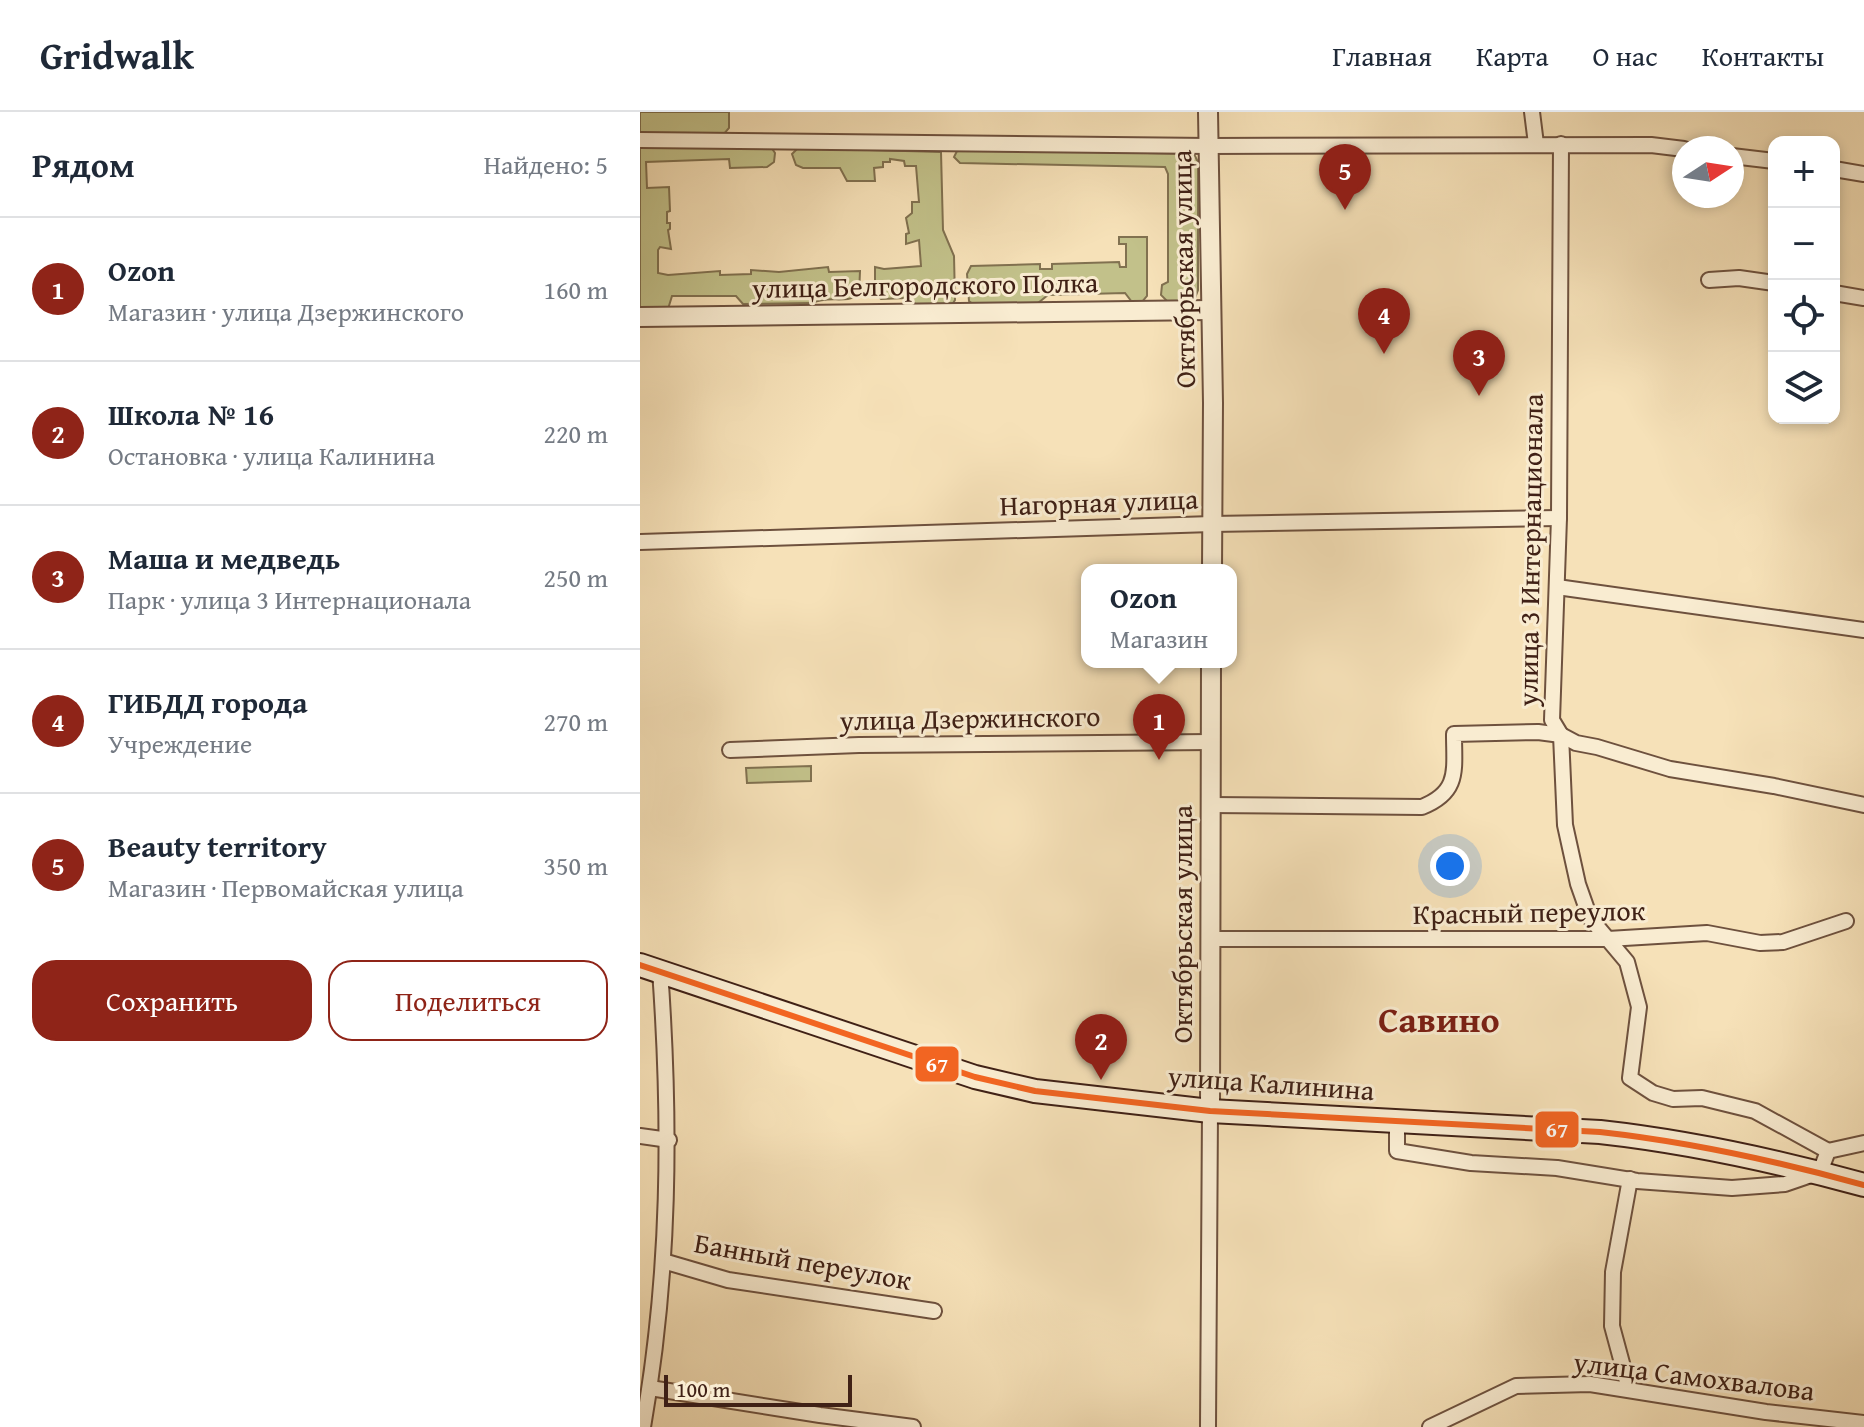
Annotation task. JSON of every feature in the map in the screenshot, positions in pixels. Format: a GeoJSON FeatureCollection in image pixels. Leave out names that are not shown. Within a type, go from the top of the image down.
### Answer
{"type":"FeatureCollection","features":[{"type":"Feature","properties":{"kind":"main road","name":"улица Калинина"},"geometry":{"type":"LineString","coordinates":[[650,968],[975,1077],[1035,1091],[1210,1111],[1646,1137],[1824,1162],[1864,1185]]}},
{"type":"Feature","properties":{"kind":"street","name":"Октябрьская улица"},"geometry":{"type":"LineString","coordinates":[[1208,112],[1212,564]]}},
{"type":"Feature","properties":{"kind":"street"},"geometry":{"type":"LineString","coordinates":[[1532,112],[1536,144]]}},
{"type":"Feature","properties":{"kind":"street"},"geometry":{"type":"LineString","coordinates":[[640,140],[1209,146],[1561,144],[1672,148]]}},
{"type":"Feature","properties":{"kind":"street","name":"улица 3 Интернационала"},"geometry":{"type":"LineString","coordinates":[[1561,144],[1559,518],[1552,720],[1561,735],[1565,825],[1578,884],[1590,918],[1627,962],[1639,1007],[1630,1078],[1663,1096],[1725,1102],[1755,1111],[1824,1162]]}},
{"type":"Feature","properties":{"kind":"street"},"geometry":{"type":"LineString","coordinates":[[1744,157],[1768,160]]}},
{"type":"Feature","properties":{"kind":"street"},"geometry":{"type":"LineString","coordinates":[[1840,170],[1864,174]]}},
{"type":"Feature","properties":{"kind":"street"},"geometry":{"type":"LineString","coordinates":[[1709,280],[1739,278],[1768,282]]}},
{"type":"Feature","properties":{"kind":"street"},"geometry":{"type":"LineString","coordinates":[[1840,294],[1864,298]]}},
{"type":"Feature","properties":{"kind":"street","name":"улица Белгородского Полка"},"geometry":{"type":"LineString","coordinates":[[640,317],[1210,310]]}},
{"type":"Feature","properties":{"kind":"street","name":"Нагорная улица"},"geometry":{"type":"LineString","coordinates":[[640,542],[1212,524],[1559,518]]}},
{"type":"Feature","properties":{"kind":"street"},"geometry":{"type":"LineString","coordinates":[[1557,587],[1864,630]]}},
{"type":"Feature","properties":{"kind":"street","name":"Октябрьская улица"},"geometry":{"type":"LineString","coordinates":[[1208,1427],[1211,668]]}},
{"type":"Feature","properties":{"kind":"street"},"geometry":{"type":"LineString","coordinates":[[1210,805],[1422,807],[1439,800],[1452,786],[1454,734],[1538,732],[1561,735],[1576,743],[1670,769],[1864,805]]}},
{"type":"Feature","properties":{"kind":"street","name":"улица Дзержинского"},"geometry":{"type":"LineString","coordinates":[[730,750],[859,745],[1211,742]]}},
{"type":"Feature","properties":{"kind":"street","name":"Красный переулок"},"geometry":{"type":"LineString","coordinates":[[1210,939],[1608,939],[1707,933],[1760,943],[1783,942],[1846,921]]}},
{"type":"Feature","properties":{"kind":"street"},"geometry":{"type":"LineString","coordinates":[[643,1427],[663,1261],[669,1140],[668,1071],[650,968]]}},
{"type":"Feature","properties":{"kind":"street"},"geometry":{"type":"LineString","coordinates":[[1397,1121],[1397,1151],[1406,1154],[1732,1188],[1785,1184],[1864,1143]]}},
{"type":"Feature","properties":{"kind":"street"},"geometry":{"type":"LineString","coordinates":[[640,1136],[669,1140]]}},
{"type":"Feature","properties":{"kind":"street"},"geometry":{"type":"LineString","coordinates":[[1629,1389],[1612,1326],[1613,1272],[1630,1179]]}},
{"type":"Feature","properties":{"kind":"street","name":"Банный переулок"},"geometry":{"type":"LineString","coordinates":[[663,1261],[728,1280],[934,1311]]}},
{"type":"Feature","properties":{"kind":"street","name":"улица Самохвалова"},"geometry":{"type":"LineString","coordinates":[[1430,1427],[1516,1386],[1590,1384],[1766,1412],[1864,1423]]}},
{"type":"Feature","properties":{"kind":"street"},"geometry":{"type":"LineString","coordinates":[[650,1388],[913,1427]]}},
{"type":"Feature","properties":{"kind":"shaded area"},"geometry":{"type":"Polygon","coordinates":[[[640,112],[729,112],[729,128],[723,135],[640,134],[640,112]]]}},
{"type":"Feature","properties":{"kind":"shaded area"},"geometry":{"type":"Polygon","coordinates":[[[640,146],[771,147],[775,153],[774,162],[767,167],[730,168],[729,159],[646,162],[647,188],[669,187],[667,223],[670,223],[671,249],[660,247],[658,250],[658,273],[720,271],[720,275],[751,274],[751,270],[779,272],[828,267],[829,272],[860,271],[859,295],[813,303],[743,304],[736,296],[672,296],[668,309],[640,310],[640,146]]]}},
{"type":"Feature","properties":{"kind":"shaded area"},"geometry":{"type":"Polygon","coordinates":[[[798,148],[941,152],[943,230],[954,256],[955,300],[952,305],[920,307],[907,298],[881,299],[875,293],[875,267],[921,266],[919,240],[906,244],[906,234],[909,233],[906,218],[912,213],[912,202],[919,202],[916,166],[905,166],[904,161],[890,159],[890,162],[883,162],[883,167],[874,168],[875,181],[847,181],[840,168],[803,168],[796,165],[792,154],[798,148]]]}},
{"type":"Feature","properties":{"kind":"shaded area"},"geometry":{"type":"Polygon","coordinates":[[[958,149],[1194,154],[1198,162],[1198,290],[1195,298],[1167,301],[1161,295],[1162,285],[1168,282],[1168,174],[1165,167],[960,163],[954,157],[958,149]]]}},
{"type":"Feature","properties":{"kind":"shaded area"},"geometry":{"type":"Polygon","coordinates":[[[1119,237],[1147,237],[1147,296],[1142,302],[1132,302],[1125,293],[1048,295],[1038,303],[974,305],[969,301],[967,274],[971,266],[1040,264],[1040,269],[1052,269],[1052,264],[1119,262],[1120,267],[1126,267],[1126,244],[1119,244],[1119,237]]]}},
{"type":"Feature","properties":{"kind":"shaded area"},"geometry":{"type":"Polygon","coordinates":[[[811,766],[811,781],[747,783],[746,768],[811,766]]]}},
{"type":"Feature","properties":{"kind":"transit line","name":"67"},"geometry":{"type":"LineString","coordinates":[[640,965],[975,1077],[1035,1091],[1210,1111],[1600,1132],[1733,1153],[1864,1185]]}},
{"type":"Feature","properties":{"kind":"place","name":"Beauty territory"},"geometry":{"type":"Point","coordinates":[1345,210]}},
{"type":"Feature","properties":{"kind":"place","name":"ГИБДД города"},"geometry":{"type":"Point","coordinates":[1384,354]}},
{"type":"Feature","properties":{"kind":"place","name":"Маша и медведь"},"geometry":{"type":"Point","coordinates":[1479,396]}},
{"type":"Feature","properties":{"kind":"place","name":"Ozon"},"geometry":{"type":"Point","coordinates":[1159,760]}},
{"type":"Feature","properties":{"kind":"place","name":"Школа № 16"},"geometry":{"type":"Point","coordinates":[1101,1080]}},
{"type":"Feature","properties":{"kind":"district","name":"Савино"},"geometry":{"type":"Point","coordinates":[1439,1019]}}]}
